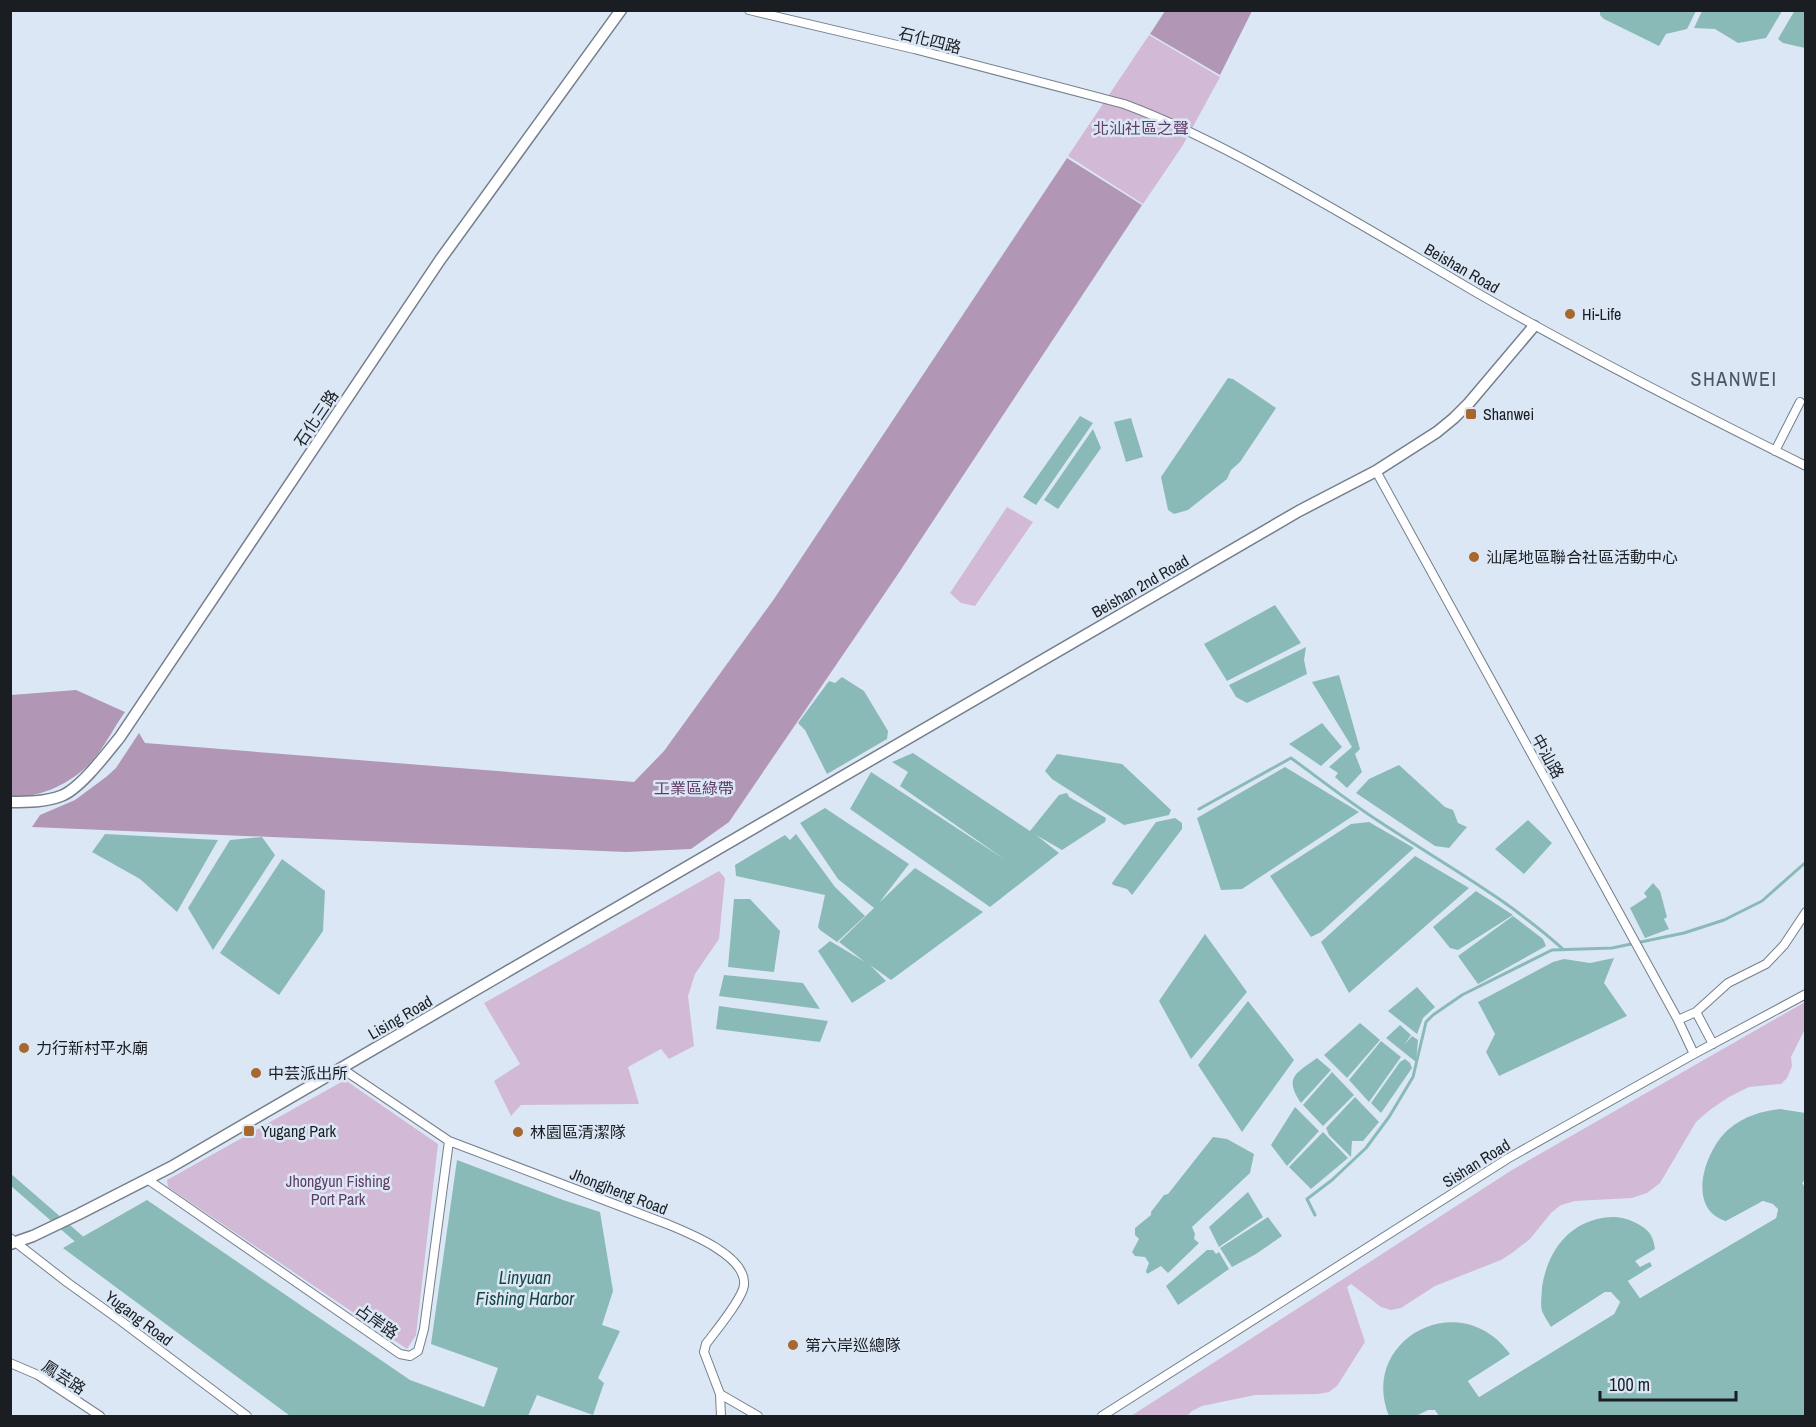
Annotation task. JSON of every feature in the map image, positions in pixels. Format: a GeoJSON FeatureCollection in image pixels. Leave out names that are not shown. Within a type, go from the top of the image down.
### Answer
{"type":"FeatureCollection","features":[{"type":"Feature","properties":{"kind":"street","name":"石化三路"},"geometry":{"type":"LineString","coordinates":[[10,802],[36,802],[63,796],[88,776],[120,737],[440,260],[621,10]]}},
{"type":"Feature","properties":{"kind":"street","name":"石化四路"},"geometry":{"type":"LineString","coordinates":[[749,10],[914,49],[1103,99]]}},
{"type":"Feature","properties":{"kind":"street","name":"Beishan Road"},"geometry":{"type":"LineString","coordinates":[[1103,99],[1155,115],[1206,139],[1301,190],[1534,326],[1654,390],[1806,466]]}},
{"type":"Feature","properties":{"kind":"street","name":"Beishan 2nd Road"},"geometry":{"type":"LineString","coordinates":[[733,840],[1288,517],[1376,471],[1437,432],[1454,418],[1534,326]]}},
{"type":"Feature","properties":{"kind":"street"},"geometry":{"type":"LineString","coordinates":[[1775,451],[1800,402]]}},
{"type":"Feature","properties":{"kind":"street","name":"中汕路"},"geometry":{"type":"LineString","coordinates":[[1376,471],[1678,1020],[1694,1054]]}},
{"type":"Feature","properties":{"kind":"street","name":"Lising Road"},"geometry":{"type":"LineString","coordinates":[[12,1241],[33,1236],[147,1179],[733,840]]}},
{"type":"Feature","properties":{"kind":"street"},"geometry":{"type":"LineString","coordinates":[[1678,1020],[1696,1012],[1728,983],[1766,964],[1784,945],[1806,912]]}},
{"type":"Feature","properties":{"kind":"street","name":"Sishan Road"},"geometry":{"type":"LineString","coordinates":[[1102,1416],[1507,1159],[1806,994]]}},
{"type":"Feature","properties":{"kind":"street"},"geometry":{"type":"LineString","coordinates":[[1696,1012],[1713,1044]]}},
{"type":"Feature","properties":{"kind":"street","name":"Jhongjheng Road"},"geometry":{"type":"LineString","coordinates":[[341,1068],[449,1142],[697,1236],[729,1257],[740,1270],[744,1284],[740,1295],[706,1344],[704,1352],[720,1394],[721,1416]]}},
{"type":"Feature","properties":{"kind":"street","name":"占岸路"},"geometry":{"type":"LineString","coordinates":[[147,1179],[400,1354],[410,1356],[418,1351],[424,1329],[449,1142]]}},
{"type":"Feature","properties":{"kind":"street","name":"Yugang Road"},"geometry":{"type":"LineString","coordinates":[[12,1241],[247,1416]]}},
{"type":"Feature","properties":{"kind":"street","name":"鳳芸路"},"geometry":{"type":"LineString","coordinates":[[10,1363],[38,1375],[100,1416]]}},
{"type":"Feature","properties":{"kind":"street"},"geometry":{"type":"LineString","coordinates":[[720,1394],[758,1416]]}},
{"type":"Feature","properties":{"kind":"green space"},"geometry":{"type":"Polygon","coordinates":[[[1165,11],[1252,11],[1220,75],[1150,34],[1165,11]]]}},
{"type":"Feature","properties":{"kind":"green space","name":"北汕社區之聲"},"geometry":{"type":"Polygon","coordinates":[[[1149,35],[1220,77],[1183,145],[1143,204],[1068,156],[1149,35]]]}},
{"type":"Feature","properties":{"kind":"green space","name":"工業區綠帶"},"geometry":{"type":"Polygon","coordinates":[[[1067,158],[1142,205],[896,577],[729,822],[691,849],[626,852],[32,827],[40,815],[75,800],[106,777],[116,768],[139,733],[145,743],[634,782],[664,751],[774,599],[1067,158]]]}},
{"type":"Feature","properties":{"kind":"green space"},"geometry":{"type":"Polygon","coordinates":[[[1007,507],[1033,522],[975,606],[961,603],[950,593],[1007,507]]]}},
{"type":"Feature","properties":{"kind":"green space"},"geometry":{"type":"Polygon","coordinates":[[[76,690],[125,712],[97,755],[80,773],[47,791],[23,797],[11,797],[11,695],[76,690]]]}},
{"type":"Feature","properties":{"kind":"green space"},"geometry":{"type":"Polygon","coordinates":[[[719,871],[725,878],[719,939],[695,974],[688,996],[694,1046],[669,1059],[661,1049],[628,1067],[639,1104],[521,1105],[511,1116],[494,1081],[520,1064],[484,1003],[719,871]]]}},
{"type":"Feature","properties":{"kind":"green space"},"geometry":{"type":"Polygon","coordinates":[[[1805,1002],[1805,1029],[1791,1057],[1792,1066],[1787,1078],[1781,1084],[1749,1087],[1711,1109],[1696,1122],[1660,1183],[1647,1193],[1632,1198],[1575,1201],[1561,1205],[1551,1213],[1530,1239],[1512,1253],[1501,1260],[1435,1286],[1401,1308],[1391,1310],[1381,1307],[1351,1284],[1347,1287],[1365,1342],[1337,1386],[1329,1392],[1255,1395],[1202,1406],[1187,1416],[1131,1416],[1512,1170],[1805,1002]]]}},
{"type":"Feature","properties":{"kind":"green space","name":"Jhongyun Fishing Port Park"},"geometry":{"type":"Polygon","coordinates":[[[345,1080],[438,1144],[416,1335],[407,1349],[168,1187],[167,1180],[345,1080]]]}},
{"type":"Feature","properties":{"kind":"water"},"geometry":{"type":"Polygon","coordinates":[[[1600,10],[1696,11],[1687,29],[1666,34],[1659,46],[1604,19],[1600,15],[1600,10]]]}},
{"type":"Feature","properties":{"kind":"water"},"geometry":{"type":"Polygon","coordinates":[[[1702,10],[1782,11],[1766,38],[1738,43],[1715,29],[1694,28],[1702,10]]]}},
{"type":"Feature","properties":{"kind":"water"},"geometry":{"type":"Polygon","coordinates":[[[1795,10],[1805,11],[1805,48],[1783,43],[1778,39],[1795,10]]]}},
{"type":"Feature","properties":{"kind":"water"},"geometry":{"type":"Polygon","coordinates":[[[1228,378],[1233,379],[1276,408],[1240,462],[1231,470],[1227,479],[1188,510],[1174,514],[1168,510],[1161,477],[1228,378]]]}},
{"type":"Feature","properties":{"kind":"water"},"geometry":{"type":"Polygon","coordinates":[[[1080,416],[1093,423],[1036,505],[1023,497],[1080,416]]]}},
{"type":"Feature","properties":{"kind":"water"},"geometry":{"type":"Polygon","coordinates":[[[1131,418],[1143,457],[1126,462],[1114,422],[1131,418]]]}},
{"type":"Feature","properties":{"kind":"water"},"geometry":{"type":"Polygon","coordinates":[[[1093,429],[1101,448],[1058,509],[1044,500],[1093,429]]]}},
{"type":"Feature","properties":{"kind":"water"},"geometry":{"type":"Polygon","coordinates":[[[1275,605],[1301,643],[1227,681],[1204,644],[1275,605]]]}},
{"type":"Feature","properties":{"kind":"water"},"geometry":{"type":"Polygon","coordinates":[[[1306,647],[1304,660],[1307,674],[1247,703],[1236,697],[1229,685],[1306,647]]]}},
{"type":"Feature","properties":{"kind":"water"},"geometry":{"type":"Polygon","coordinates":[[[1339,675],[1360,749],[1355,754],[1362,772],[1347,788],[1335,777],[1338,773],[1329,767],[1352,747],[1312,682],[1339,675]]]}},
{"type":"Feature","properties":{"kind":"water"},"geometry":{"type":"Polygon","coordinates":[[[842,677],[864,691],[888,731],[887,739],[827,774],[805,730],[798,723],[829,681],[835,683],[842,677]]]}},
{"type":"Feature","properties":{"kind":"water"},"geometry":{"type":"Polygon","coordinates":[[[1322,723],[1342,747],[1321,766],[1289,744],[1322,723]]]}},
{"type":"Feature","properties":{"kind":"water"},"geometry":{"type":"Polygon","coordinates":[[[913,753],[1030,831],[1059,795],[1067,793],[1069,797],[1106,818],[1105,822],[1062,850],[1036,835],[1059,853],[990,907],[850,809],[871,772],[1004,859],[900,786],[908,772],[892,762],[913,753]]]}},
{"type":"Feature","properties":{"kind":"water"},"geometry":{"type":"Polygon","coordinates":[[[1057,754],[1122,764],[1171,810],[1169,815],[1124,825],[1052,779],[1045,771],[1057,754]]]}},
{"type":"Feature","properties":{"kind":"water"},"geometry":{"type":"Polygon","coordinates":[[[1399,765],[1445,807],[1453,810],[1458,823],[1467,827],[1449,848],[1435,846],[1356,793],[1369,779],[1399,765]]]}},
{"type":"Feature","properties":{"kind":"water"},"geometry":{"type":"Polygon","coordinates":[[[1285,767],[1359,812],[1242,889],[1221,890],[1197,818],[1285,767]]]}},
{"type":"Feature","properties":{"kind":"water"},"geometry":{"type":"Polygon","coordinates":[[[825,808],[909,864],[879,903],[915,868],[983,912],[891,980],[870,965],[886,981],[852,1003],[818,951],[830,941],[865,962],[839,942],[874,908],[838,879],[800,823],[825,808]]]}},
{"type":"Feature","properties":{"kind":"water"},"geometry":{"type":"Polygon","coordinates":[[[1175,818],[1182,823],[1182,829],[1132,895],[1127,889],[1113,885],[1112,883],[1156,822],[1175,818]]]}},
{"type":"Feature","properties":{"kind":"water"},"geometry":{"type":"Polygon","coordinates":[[[1528,820],[1552,843],[1524,874],[1495,849],[1528,820]]]}},
{"type":"Feature","properties":{"kind":"water"},"geometry":{"type":"Polygon","coordinates":[[[1369,822],[1414,848],[1321,932],[1311,937],[1270,876],[1351,824],[1369,822]]]}},
{"type":"Feature","properties":{"kind":"water"},"geometry":{"type":"Polygon","coordinates":[[[105,834],[218,840],[177,912],[140,879],[92,852],[105,834]]]}},
{"type":"Feature","properties":{"kind":"water"},"geometry":{"type":"Polygon","coordinates":[[[796,834],[835,887],[865,916],[837,942],[818,927],[825,895],[736,876],[735,865],[785,835],[790,840],[796,834]]]}},
{"type":"Feature","properties":{"kind":"water"},"geometry":{"type":"Polygon","coordinates":[[[262,837],[275,855],[213,950],[188,908],[230,840],[262,837]]]}},
{"type":"Feature","properties":{"kind":"water"},"geometry":{"type":"Polygon","coordinates":[[[1415,856],[1469,888],[1349,993],[1321,942],[1415,856]]]}},
{"type":"Feature","properties":{"kind":"water"},"geometry":{"type":"Polygon","coordinates":[[[282,859],[325,891],[323,931],[279,995],[220,953],[282,859]]]}},
{"type":"Feature","properties":{"kind":"water"},"geometry":{"type":"Polygon","coordinates":[[[1653,883],[1660,891],[1667,917],[1664,919],[1669,929],[1645,938],[1630,908],[1647,897],[1644,893],[1653,883]]]}},
{"type":"Feature","properties":{"kind":"water"},"geometry":{"type":"Polygon","coordinates":[[[1476,891],[1513,915],[1458,950],[1450,948],[1433,927],[1476,891]]]}},
{"type":"Feature","properties":{"kind":"water"},"geometry":{"type":"Polygon","coordinates":[[[734,899],[750,899],[780,931],[774,972],[728,967],[734,899]]]}},
{"type":"Feature","properties":{"kind":"water"},"geometry":{"type":"Polygon","coordinates":[[[1513,916],[1543,939],[1546,946],[1478,984],[1458,956],[1513,916]]]}},
{"type":"Feature","properties":{"kind":"water"},"geometry":{"type":"Polygon","coordinates":[[[1205,934],[1247,992],[1191,1059],[1159,1001],[1205,934]]]}},
{"type":"Feature","properties":{"kind":"water"},"geometry":{"type":"Polygon","coordinates":[[[1614,958],[1604,983],[1627,1016],[1499,1076],[1486,1052],[1495,1034],[1478,1002],[1553,962],[1564,959],[1590,963],[1614,958]]]}},
{"type":"Feature","properties":{"kind":"water"},"geometry":{"type":"Polygon","coordinates":[[[724,975],[803,983],[820,1009],[719,996],[724,975]]]}},
{"type":"Feature","properties":{"kind":"water"},"geometry":{"type":"Polygon","coordinates":[[[1417,987],[1435,1007],[1423,1018],[1417,1034],[1388,1011],[1417,987]]]}},
{"type":"Feature","properties":{"kind":"water"},"geometry":{"type":"Polygon","coordinates":[[[1248,1001],[1294,1060],[1242,1132],[1198,1065],[1248,1001]]]}},
{"type":"Feature","properties":{"kind":"water"},"geometry":{"type":"Polygon","coordinates":[[[719,1006],[828,1021],[820,1042],[716,1029],[719,1006]]]}},
{"type":"Feature","properties":{"kind":"water"},"geometry":{"type":"Polygon","coordinates":[[[1360,1023],[1380,1040],[1347,1078],[1324,1055],[1360,1023]]]}},
{"type":"Feature","properties":{"kind":"water"},"geometry":{"type":"Polygon","coordinates":[[[1400,1025],[1411,1035],[1404,1045],[1412,1036],[1418,1040],[1416,1062],[1386,1038],[1400,1025]]]}},
{"type":"Feature","properties":{"kind":"water"},"geometry":{"type":"Polygon","coordinates":[[[1381,1041],[1401,1057],[1369,1102],[1349,1080],[1381,1041]]]}},
{"type":"Feature","properties":{"kind":"water"},"geometry":{"type":"Polygon","coordinates":[[[1317,1058],[1331,1070],[1301,1103],[1293,1087],[1293,1081],[1298,1072],[1317,1058]]]}},
{"type":"Feature","properties":{"kind":"water"},"geometry":{"type":"Polygon","coordinates":[[[1405,1059],[1412,1068],[1381,1113],[1371,1103],[1400,1062],[1405,1059]]]}},
{"type":"Feature","properties":{"kind":"water"},"geometry":{"type":"Polygon","coordinates":[[[1332,1072],[1354,1095],[1323,1126],[1303,1105],[1332,1072]]]}},
{"type":"Feature","properties":{"kind":"water"},"geometry":{"type":"Polygon","coordinates":[[[1355,1097],[1379,1122],[1363,1141],[1352,1141],[1351,1157],[1329,1135],[1326,1128],[1355,1097]]]}},
{"type":"Feature","properties":{"kind":"water"},"geometry":{"type":"Polygon","coordinates":[[[1295,1107],[1319,1131],[1287,1166],[1271,1145],[1295,1107]]]}},
{"type":"Feature","properties":{"kind":"water"},"geometry":{"type":"Polygon","coordinates":[[[1780,1109],[1805,1113],[1805,1180],[1802,1183],[1806,1189],[1805,1416],[1439,1416],[1435,1410],[1428,1410],[1416,1416],[1389,1416],[1383,1389],[1388,1365],[1400,1345],[1419,1331],[1441,1323],[1465,1324],[1489,1333],[1510,1354],[1468,1381],[1479,1397],[1614,1314],[1620,1302],[1610,1292],[1605,1292],[1551,1327],[1542,1311],[1542,1287],[1548,1264],[1559,1244],[1576,1228],[1597,1219],[1611,1217],[1629,1220],[1649,1232],[1655,1249],[1635,1261],[1640,1267],[1650,1262],[1652,1266],[1628,1281],[1640,1298],[1776,1218],[1778,1209],[1763,1201],[1726,1221],[1713,1214],[1706,1204],[1703,1178],[1713,1150],[1729,1129],[1747,1117],[1780,1109]]]}},
{"type":"Feature","properties":{"kind":"water"},"geometry":{"type":"Polygon","coordinates":[[[1323,1132],[1348,1158],[1311,1189],[1289,1167],[1323,1132]]]}},
{"type":"Feature","properties":{"kind":"water"},"geometry":{"type":"Polygon","coordinates":[[[1213,1137],[1227,1139],[1254,1154],[1250,1173],[1192,1227],[1195,1234],[1194,1239],[1199,1243],[1168,1273],[1161,1266],[1147,1274],[1149,1263],[1145,1257],[1135,1256],[1132,1252],[1139,1239],[1135,1235],[1135,1228],[1151,1215],[1164,1195],[1168,1194],[1213,1137]]]}},
{"type":"Feature","properties":{"kind":"water","name":"Linyuan Fishing Harbor"},"geometry":{"type":"Polygon","coordinates":[[[457,1160],[600,1212],[613,1291],[602,1325],[620,1331],[598,1378],[604,1383],[593,1415],[537,1395],[528,1416],[290,1416],[63,1248],[147,1200],[410,1380],[484,1407],[498,1368],[431,1344],[457,1160]]]}},
{"type":"Feature","properties":{"kind":"water"},"geometry":{"type":"Polygon","coordinates":[[[1248,1192],[1263,1217],[1219,1247],[1209,1227],[1248,1192]]]}},
{"type":"Feature","properties":{"kind":"water"},"geometry":{"type":"Polygon","coordinates":[[[1268,1217],[1282,1236],[1232,1267],[1220,1248],[1268,1217]]]}},
{"type":"Feature","properties":{"kind":"water"},"geometry":{"type":"Polygon","coordinates":[[[1207,1250],[1213,1250],[1216,1254],[1219,1252],[1229,1269],[1178,1305],[1166,1286],[1207,1250]]]}},
{"type":"Feature","properties":{"kind":"pier"},"geometry":{"type":"Polygon","coordinates":[[[1763,1201],[1773,1204],[1778,1209],[1776,1218],[1640,1298],[1628,1281],[1655,1265],[1654,1269],[1632,1282],[1641,1294],[1773,1216],[1775,1210],[1772,1206],[1763,1204],[1728,1224],[1723,1223],[1763,1201]]]}},
{"type":"Feature","properties":{"kind":"pier"},"geometry":{"type":"Polygon","coordinates":[[[1605,1292],[1611,1292],[1620,1302],[1614,1314],[1479,1397],[1468,1381],[1512,1353],[1512,1357],[1472,1382],[1480,1393],[1612,1312],[1616,1303],[1609,1295],[1606,1295],[1553,1330],[1548,1329],[1605,1292]]]}},
{"type":"Feature","properties":{"kind":"waterway"},"geometry":{"type":"LineString","coordinates":[[1199,809],[1291,758],[1368,814],[1498,898],[1564,950]]}},
{"type":"Feature","properties":{"kind":"waterway"},"geometry":{"type":"LineString","coordinates":[[1315,1215],[1307,1199],[1332,1180],[1366,1148],[1389,1117],[1413,1077],[1426,1022],[1433,1015],[1462,995],[1552,950],[1612,948],[1684,933],[1724,920],[1762,901],[1806,862]]}},
{"type":"Feature","properties":{"kind":"waterway"},"geometry":{"type":"LineString","coordinates":[[10,1179],[79,1239]]}},
{"type":"Feature","properties":{"kind":"place","name":"Hi-Life"},"geometry":{"type":"Point","coordinates":[1570,314]}},
{"type":"Feature","properties":{"kind":"place","name":"Shanwei"},"geometry":{"type":"Point","coordinates":[1471,414]}},
{"type":"Feature","properties":{"kind":"place","name":"汕尾地區聯合社區活動中心"},"geometry":{"type":"Point","coordinates":[1474,557]}},
{"type":"Feature","properties":{"kind":"place","name":"力行新村平水廟"},"geometry":{"type":"Point","coordinates":[24,1048]}},
{"type":"Feature","properties":{"kind":"place","name":"中芸派出所"},"geometry":{"type":"Point","coordinates":[256,1073]}},
{"type":"Feature","properties":{"kind":"place","name":"Yugang Park"},"geometry":{"type":"Point","coordinates":[249,1131]}},
{"type":"Feature","properties":{"kind":"place","name":"林園區清潔隊"},"geometry":{"type":"Point","coordinates":[518,1132]}},
{"type":"Feature","properties":{"kind":"place","name":"第六岸巡總隊"},"geometry":{"type":"Point","coordinates":[793,1345]}},
{"type":"Feature","properties":{"kind":"district","name":"SHANWEI"},"geometry":{"type":"Point","coordinates":[1734,378]}}]}
